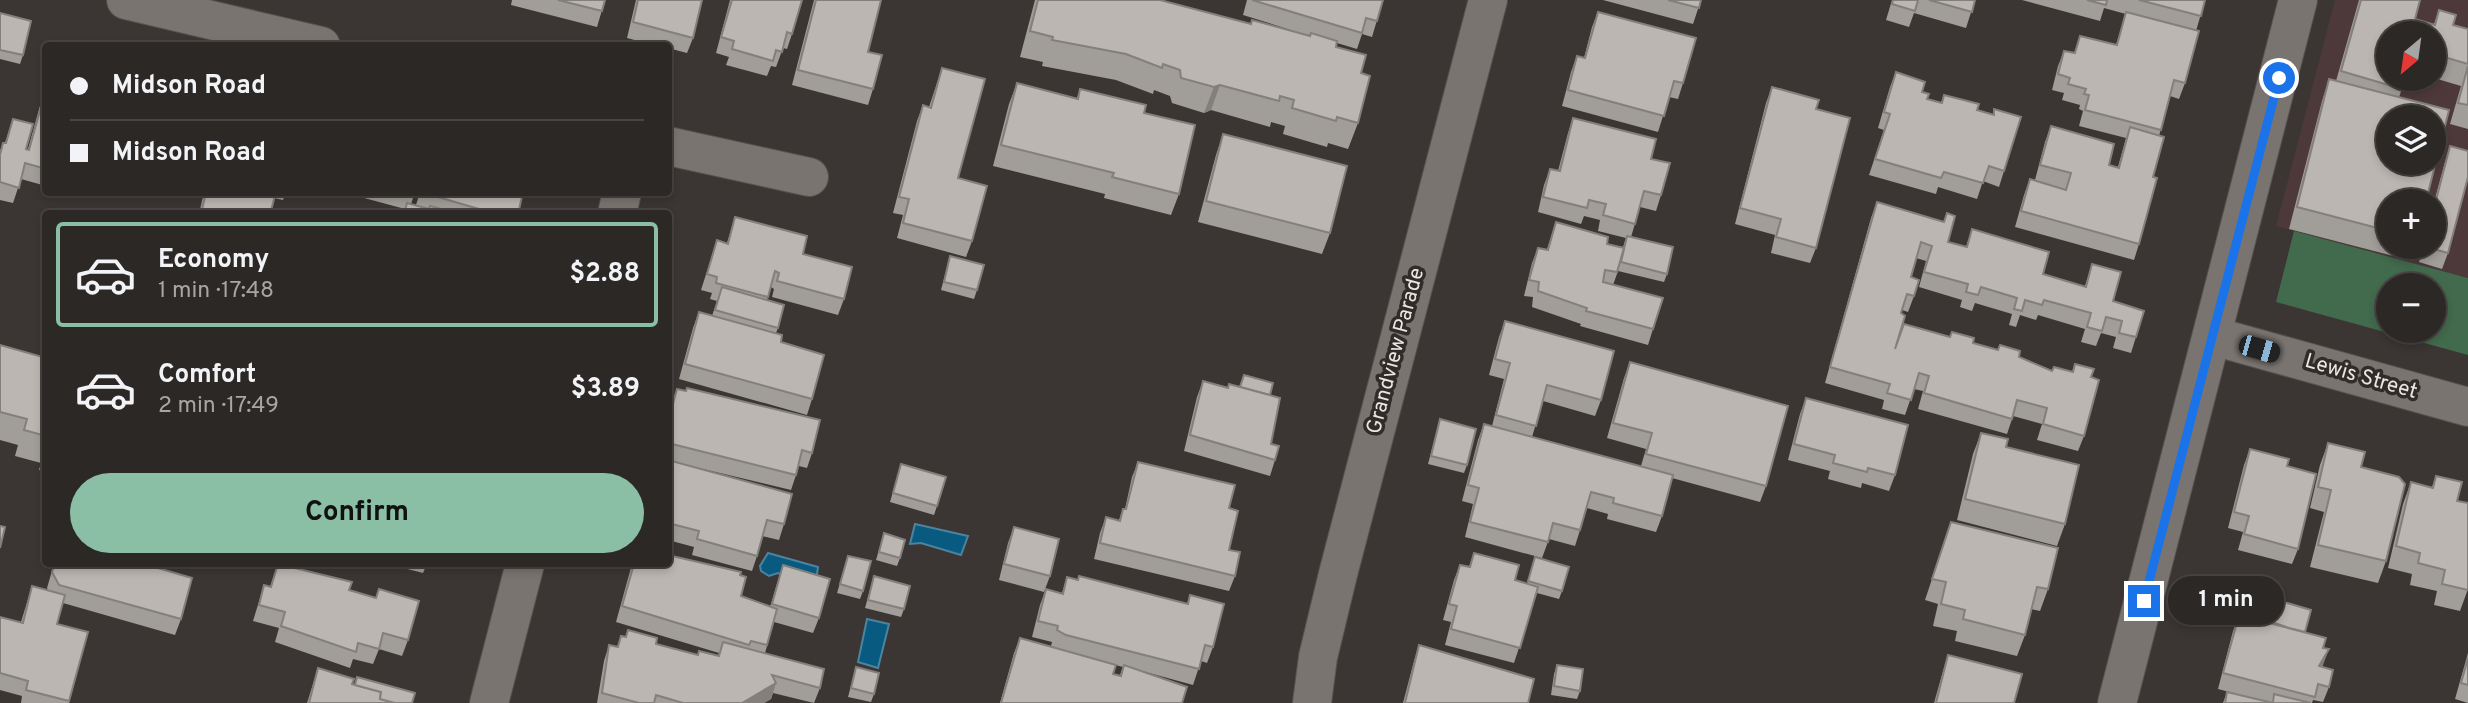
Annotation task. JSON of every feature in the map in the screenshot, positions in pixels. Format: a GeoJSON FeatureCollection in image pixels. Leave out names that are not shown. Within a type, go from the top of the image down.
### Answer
{"type":"FeatureCollection","features":[{"type":"Feature","properties":{"kind":"street"},"geometry":{"type":"LineString","coordinates":[[126,0],[304,42]]}},
{"type":"Feature","properties":{"kind":"street","name":"Grandview Parade"},"geometry":{"type":"LineString","coordinates":[[1311,703],[1318,657],[1338,574],[1488,0]]}},
{"type":"Feature","properties":{"kind":"street"},"geometry":{"type":"LineString","coordinates":[[2117,703],[2298,0]]}},
{"type":"Feature","properties":{"kind":"street"},"geometry":{"type":"LineString","coordinates":[[672,147],[809,177]]}},
{"type":"Feature","properties":{"kind":"street","name":"Lewis Street"},"geometry":{"type":"LineString","coordinates":[[2213,336],[2468,407]]}},
{"type":"Feature","properties":{"kind":"street"},"geometry":{"type":"LineString","coordinates":[[489,703],[524,567]]}},
{"type":"Feature","properties":{"kind":"shaded area"},"geometry":{"type":"Polygon","coordinates":[[[2335,0],[2468,0],[2468,278],[2398,259],[2446,259],[2446,189],[2376,189],[2376,253],[2276,226],[2335,0]]]}},
{"type":"Feature","properties":{"kind":"green space"},"geometry":{"type":"Polygon","coordinates":[[[2294,231],[2376,253],[2376,259],[2398,259],[2468,278],[2468,355],[2425,343],[2446,343],[2446,273],[2376,273],[2376,330],[2276,302],[2294,231]]]}},
{"type":"Feature","properties":{"kind":"water"},"geometry":{"type":"Polygon","coordinates":[[[915,524],[968,536],[961,555],[921,543],[910,544],[915,524]]]}},
{"type":"Feature","properties":{"kind":"water"},"geometry":{"type":"Polygon","coordinates":[[[768,553],[818,567],[816,581],[803,586],[778,573],[769,576],[761,571],[760,566],[768,553]]]}},
{"type":"Feature","properties":{"kind":"water"},"geometry":{"type":"Polygon","coordinates":[[[867,619],[889,624],[878,668],[858,662],[867,619]]]}},
{"type":"Feature","properties":{"kind":"building"},"geometry":{"type":"Polygon","coordinates":[[[558,0],[605,0],[602,11],[558,0]]]}},
{"type":"Feature","properties":{"kind":"building"},"geometry":{"type":"Polygon","coordinates":[[[638,0],[702,0],[693,38],[633,22],[638,0]]]}},
{"type":"Feature","properties":{"kind":"building"},"geometry":{"type":"Polygon","coordinates":[[[732,0],[802,0],[792,34],[787,32],[782,52],[776,50],[773,61],[732,49],[734,41],[721,37],[732,0]]]}},
{"type":"Feature","properties":{"kind":"building"},"geometry":{"type":"Polygon","coordinates":[[[816,0],[881,0],[868,52],[882,55],[873,89],[798,70],[816,0]]]}},
{"type":"Feature","properties":{"kind":"building"},"geometry":{"type":"Polygon","coordinates":[[[1038,0],[1160,0],[1251,24],[1252,20],[1337,41],[1336,47],[1366,55],[1361,73],[1370,76],[1358,123],[1337,117],[1336,121],[1292,108],[1294,100],[1280,96],[1279,101],[1181,78],[1180,70],[1163,64],[1162,68],[1126,54],[1052,40],[1053,37],[1030,31],[1038,0]]]}},
{"type":"Feature","properties":{"kind":"building"},"geometry":{"type":"Polygon","coordinates":[[[1252,0],[1383,0],[1377,21],[1366,18],[1362,33],[1252,0]]]}},
{"type":"Feature","properties":{"kind":"building"},"geometry":{"type":"Polygon","coordinates":[[[1668,0],[1701,0],[1699,8],[1668,0]]]}},
{"type":"Feature","properties":{"kind":"building"},"geometry":{"type":"Polygon","coordinates":[[[1893,0],[1918,0],[1915,11],[1892,4],[1893,0]]]}},
{"type":"Feature","properties":{"kind":"building"},"geometry":{"type":"Polygon","coordinates":[[[1929,0],[1975,0],[1972,12],[1929,0]]]}},
{"type":"Feature","properties":{"kind":"building"},"geometry":{"type":"Polygon","coordinates":[[[2087,0],[2107,0],[2106,5],[2087,0]]]}},
{"type":"Feature","properties":{"kind":"building"},"geometry":{"type":"Polygon","coordinates":[[[2139,0],[2205,0],[2201,16],[2139,0]]]}},
{"type":"Feature","properties":{"kind":"building"},"geometry":{"type":"Polygon","coordinates":[[[2361,0],[2420,0],[2415,19],[2422,21],[2376,21],[2376,81],[2341,71],[2361,0]]]}},
{"type":"Feature","properties":{"kind":"building"},"geometry":{"type":"Polygon","coordinates":[[[2439,10],[2456,15],[2453,25],[2468,29],[2468,64],[2446,58],[2446,21],[2436,21],[2439,10]]]}},
{"type":"Feature","properties":{"kind":"building"},"geometry":{"type":"Polygon","coordinates":[[[1598,12],[1696,38],[1683,83],[1674,81],[1664,116],[1568,90],[1577,56],[1585,58],[1598,12]]]}},
{"type":"Feature","properties":{"kind":"building"},"geometry":{"type":"Polygon","coordinates":[[[2126,12],[2199,31],[2185,83],[2174,80],[2161,130],[2085,110],[2089,95],[2084,94],[2086,89],[2068,84],[2070,78],[2058,74],[2064,51],[2075,53],[2080,36],[2117,45],[2126,12]]]}},
{"type":"Feature","properties":{"kind":"building"},"geometry":{"type":"Polygon","coordinates":[[[0,13],[31,21],[23,55],[0,50],[0,13]]]}},
{"type":"Feature","properties":{"kind":"building"},"geometry":{"type":"Polygon","coordinates":[[[2468,66],[2468,105],[2458,103],[2468,66]]]}},
{"type":"Feature","properties":{"kind":"building"},"geometry":{"type":"Polygon","coordinates":[[[942,68],[985,79],[958,178],[987,186],[972,241],[903,223],[909,199],[899,197],[923,105],[931,108],[942,68]]]}},
{"type":"Feature","properties":{"kind":"building"},"geometry":{"type":"Polygon","coordinates":[[[1896,72],[1925,82],[1922,92],[1929,94],[1927,99],[1942,103],[1944,95],[1979,104],[1977,110],[1994,115],[1994,109],[2021,117],[2004,171],[1989,166],[1983,183],[1944,172],[1941,178],[1875,159],[1890,114],[1884,112],[1896,72]]]}},
{"type":"Feature","properties":{"kind":"building"},"geometry":{"type":"Polygon","coordinates":[[[2329,79],[2430,105],[2376,105],[2376,175],[2433,175],[2429,189],[2376,189],[2376,228],[2297,207],[2329,79]]]}},
{"type":"Feature","properties":{"kind":"building"},"geometry":{"type":"Polygon","coordinates":[[[1017,83],[1078,99],[1080,89],[1146,105],[1144,113],[1195,125],[1179,194],[1112,177],[1114,173],[1001,145],[1017,83]]]}},
{"type":"Feature","properties":{"kind":"building"},"geometry":{"type":"Polygon","coordinates":[[[1772,87],[1819,100],[1816,109],[1850,118],[1816,248],[1776,237],[1781,219],[1740,208],[1772,87]]]}},
{"type":"Feature","properties":{"kind":"building"},"geometry":{"type":"Polygon","coordinates":[[[42,103],[42,168],[25,163],[19,188],[0,182],[0,155],[13,119],[33,124],[26,149],[29,150],[42,103]]]}},
{"type":"Feature","properties":{"kind":"building"},"geometry":{"type":"Polygon","coordinates":[[[1573,118],[1656,139],[1651,159],[1670,163],[1661,195],[1644,191],[1635,224],[1603,215],[1606,204],[1589,200],[1587,208],[1543,197],[1550,169],[1560,171],[1573,118]]]}},
{"type":"Feature","properties":{"kind":"building"},"geometry":{"type":"Polygon","coordinates":[[[2051,126],[2114,144],[2109,165],[2119,168],[2130,127],[2164,137],[2153,177],[2157,178],[2139,244],[2021,211],[2030,179],[2066,190],[2071,173],[2040,165],[2051,126]]]}},
{"type":"Feature","properties":{"kind":"building"},"geometry":{"type":"Polygon","coordinates":[[[1223,134],[1347,166],[1330,233],[1206,201],[1223,134]]]}},
{"type":"Feature","properties":{"kind":"building"},"geometry":{"type":"Polygon","coordinates":[[[2450,146],[2468,151],[2468,177],[2448,253],[2446,189],[2439,189],[2443,175],[2446,175],[2450,146]]]}},
{"type":"Feature","properties":{"kind":"building"},"geometry":{"type":"Polygon","coordinates":[[[205,196],[275,196],[271,210],[202,210],[205,196]]]}},
{"type":"Feature","properties":{"kind":"building"},"geometry":{"type":"Polygon","coordinates":[[[435,196],[522,196],[519,210],[482,210],[435,196]]]}},
{"type":"Feature","properties":{"kind":"building"},"geometry":{"type":"Polygon","coordinates":[[[1877,202],[1944,222],[1947,213],[1955,216],[1948,242],[1967,247],[1972,229],[2049,252],[2043,274],[2086,287],[2092,264],[2121,272],[2113,301],[2144,311],[2136,337],[2119,333],[2122,321],[2106,317],[2102,331],[2087,327],[2091,313],[2044,300],[2042,305],[2025,300],[2022,311],[2014,309],[2017,298],[1981,287],[1978,295],[1966,292],[1968,284],[1924,272],[1932,246],[1921,242],[1911,277],[1919,280],[1914,296],[1907,294],[1901,313],[1905,316],[1895,349],[1904,324],[1950,337],[1952,332],[1974,338],[1973,343],[1998,350],[2000,345],[2020,351],[2019,357],[2052,371],[2054,367],[2073,372],[2075,364],[2094,369],[2091,377],[2099,380],[2084,436],[2043,424],[2047,408],[2017,400],[2012,419],[1924,393],[1929,376],[1919,373],[1911,400],[1887,393],[1890,384],[1830,367],[1877,202]]]}},
{"type":"Feature","properties":{"kind":"building"},"geometry":{"type":"Polygon","coordinates":[[[407,203],[444,210],[405,210],[407,203]]]}},
{"type":"Feature","properties":{"kind":"building"},"geometry":{"type":"Polygon","coordinates":[[[735,217],[807,236],[803,254],[852,267],[844,299],[777,281],[779,273],[775,271],[768,297],[716,283],[717,277],[707,274],[717,240],[728,244],[735,217]]]}},
{"type":"Feature","properties":{"kind":"building"},"geometry":{"type":"Polygon","coordinates":[[[1556,222],[1608,237],[1607,244],[1624,248],[1617,272],[1605,270],[1603,282],[1663,298],[1653,329],[1586,311],[1587,308],[1538,291],[1539,282],[1529,280],[1538,248],[1548,250],[1556,222]]]}},
{"type":"Feature","properties":{"kind":"building"},"geometry":{"type":"Polygon","coordinates":[[[1627,236],[1673,247],[1667,274],[1621,262],[1627,236]]]}},
{"type":"Feature","properties":{"kind":"building"},"geometry":{"type":"Polygon","coordinates":[[[950,256],[984,265],[977,290],[944,282],[950,256]]]}},
{"type":"Feature","properties":{"kind":"building"},"geometry":{"type":"Polygon","coordinates":[[[722,287],[784,305],[778,328],[715,310],[722,287]]]}},
{"type":"Feature","properties":{"kind":"building"},"geometry":{"type":"Polygon","coordinates":[[[699,312],[782,335],[781,342],[824,355],[812,399],[685,364],[699,312]]]}},
{"type":"Feature","properties":{"kind":"building"},"geometry":{"type":"Polygon","coordinates":[[[1505,321],[1614,351],[1601,400],[1547,385],[1536,426],[1496,415],[1510,363],[1495,359],[1505,321]]]}},
{"type":"Feature","properties":{"kind":"building"},"geometry":{"type":"Polygon","coordinates":[[[0,345],[42,357],[42,435],[24,430],[27,419],[0,412],[0,345]]]}},
{"type":"Feature","properties":{"kind":"building"},"geometry":{"type":"Polygon","coordinates":[[[1630,362],[1788,406],[1766,486],[1646,454],[1652,433],[1613,423],[1630,362]]]}},
{"type":"Feature","properties":{"kind":"building"},"geometry":{"type":"Polygon","coordinates":[[[1244,375],[1273,383],[1270,395],[1240,387],[1244,375]]]}},
{"type":"Feature","properties":{"kind":"building"},"geometry":{"type":"Polygon","coordinates":[[[1203,381],[1228,388],[1229,384],[1280,398],[1271,444],[1279,446],[1275,460],[1190,435],[1203,381]]]}},
{"type":"Feature","properties":{"kind":"building"},"geometry":{"type":"Polygon","coordinates":[[[687,388],[820,420],[812,453],[802,450],[796,475],[672,444],[672,407],[677,389],[686,391],[687,388]]]}},
{"type":"Feature","properties":{"kind":"building"},"geometry":{"type":"Polygon","coordinates":[[[1806,398],[1908,425],[1895,475],[1868,468],[1867,472],[1833,463],[1835,455],[1794,444],[1806,398]]]}},
{"type":"Feature","properties":{"kind":"building"},"geometry":{"type":"Polygon","coordinates":[[[1440,419],[1476,429],[1467,465],[1431,456],[1440,419]]]}},
{"type":"Feature","properties":{"kind":"building"},"geometry":{"type":"Polygon","coordinates":[[[1484,424],[1673,475],[1662,516],[1613,503],[1614,498],[1591,492],[1580,530],[1553,523],[1548,542],[1470,522],[1479,488],[1468,485],[1484,424]]]}},
{"type":"Feature","properties":{"kind":"building"},"geometry":{"type":"Polygon","coordinates":[[[1981,433],[2008,439],[2006,447],[2079,465],[2065,524],[1965,499],[1981,433]]]}},
{"type":"Feature","properties":{"kind":"building"},"geometry":{"type":"Polygon","coordinates":[[[2328,443],[2365,452],[2361,467],[2399,477],[2405,484],[2386,561],[2318,545],[2331,490],[2318,487],[2328,443]]]}},
{"type":"Feature","properties":{"kind":"building"},"geometry":{"type":"Polygon","coordinates":[[[2250,449],[2289,459],[2287,466],[2316,474],[2298,549],[2244,534],[2249,516],[2234,512],[2250,449]]]}},
{"type":"Feature","properties":{"kind":"building"},"geometry":{"type":"Polygon","coordinates":[[[672,461],[792,494],[784,524],[767,520],[757,556],[697,539],[699,531],[672,524],[672,461]]]}},
{"type":"Feature","properties":{"kind":"building"},"geometry":{"type":"Polygon","coordinates":[[[1138,462],[1235,485],[1229,508],[1238,511],[1229,550],[1240,552],[1235,576],[1100,543],[1106,517],[1120,521],[1123,509],[1126,509],[1138,462]]]}},
{"type":"Feature","properties":{"kind":"building"},"geometry":{"type":"Polygon","coordinates":[[[901,464],[946,477],[937,506],[893,493],[901,464]]]}},
{"type":"Feature","properties":{"kind":"building"},"geometry":{"type":"Polygon","coordinates":[[[2436,476],[2462,482],[2457,501],[2468,503],[2468,590],[2442,584],[2445,570],[2418,563],[2420,553],[2396,546],[2411,482],[2433,488],[2436,476]]]}},
{"type":"Feature","properties":{"kind":"building"},"geometry":{"type":"Polygon","coordinates":[[[1951,522],[2058,548],[2048,589],[2037,587],[2025,635],[1963,619],[1965,610],[1941,604],[1946,582],[1932,579],[1951,522]]]}},
{"type":"Feature","properties":{"kind":"building"},"geometry":{"type":"Polygon","coordinates":[[[0,526],[5,527],[0,548],[0,526]]]}},
{"type":"Feature","properties":{"kind":"building"},"geometry":{"type":"Polygon","coordinates":[[[1014,527],[1059,539],[1050,576],[1004,564],[1014,527]]]}},
{"type":"Feature","properties":{"kind":"building"},"geometry":{"type":"Polygon","coordinates":[[[884,533],[905,540],[900,558],[879,552],[884,533]]]}},
{"type":"Feature","properties":{"kind":"building"},"geometry":{"type":"Polygon","coordinates":[[[1474,553],[1519,565],[1515,580],[1538,587],[1520,648],[1451,629],[1457,606],[1449,604],[1460,565],[1470,567],[1474,553]]]}},
{"type":"Feature","properties":{"kind":"building"},"geometry":{"type":"Polygon","coordinates":[[[672,556],[741,572],[740,575],[746,577],[741,596],[777,609],[767,645],[751,641],[749,645],[622,606],[633,567],[672,567],[672,556]]]}},
{"type":"Feature","properties":{"kind":"building"},"geometry":{"type":"Polygon","coordinates":[[[848,556],[871,561],[863,591],[840,584],[848,556]]]}},
{"type":"Feature","properties":{"kind":"building"},"geometry":{"type":"Polygon","coordinates":[[[1535,557],[1569,567],[1562,591],[1528,581],[1535,557]]]}},
{"type":"Feature","properties":{"kind":"building"},"geometry":{"type":"Polygon","coordinates":[[[783,565],[830,579],[819,618],[772,604],[783,565]]]}},
{"type":"Feature","properties":{"kind":"building"},"geometry":{"type":"Polygon","coordinates":[[[54,567],[154,567],[192,578],[181,619],[59,585],[52,572],[54,567]]]}},
{"type":"Feature","properties":{"kind":"building"},"geometry":{"type":"Polygon","coordinates":[[[277,567],[290,567],[352,582],[349,590],[376,598],[379,589],[419,601],[408,640],[383,633],[379,649],[358,643],[356,652],[281,626],[285,612],[259,605],[264,585],[271,587],[277,567]]]}},
{"type":"Feature","properties":{"kind":"building"},"geometry":{"type":"Polygon","coordinates":[[[874,576],[910,586],[904,609],[868,600],[874,576]]]}},
{"type":"Feature","properties":{"kind":"building"},"geometry":{"type":"Polygon","coordinates":[[[1079,576],[1188,604],[1190,595],[1224,604],[1213,647],[1205,645],[1199,669],[1066,635],[1057,630],[1058,626],[1038,621],[1046,589],[1063,594],[1067,577],[1078,580],[1079,576]]]}},
{"type":"Feature","properties":{"kind":"building"},"geometry":{"type":"Polygon","coordinates":[[[32,586],[65,595],[57,624],[88,632],[69,701],[26,690],[28,681],[0,673],[0,617],[23,623],[32,586]]]}},
{"type":"Feature","properties":{"kind":"building"},"geometry":{"type":"Polygon","coordinates":[[[2248,597],[2276,605],[2277,600],[2311,610],[2305,632],[2243,612],[2248,597]]]}},
{"type":"Feature","properties":{"kind":"building"},"geometry":{"type":"Polygon","coordinates":[[[2239,615],[2326,638],[2323,648],[2329,649],[2319,666],[2333,670],[2329,687],[2318,684],[2315,697],[2223,673],[2239,615]]]}},
{"type":"Feature","properties":{"kind":"building"},"geometry":{"type":"Polygon","coordinates":[[[628,630],[657,638],[656,644],[698,655],[699,651],[719,656],[723,642],[824,669],[820,688],[772,675],[776,683],[742,703],[683,703],[656,695],[654,703],[639,703],[602,693],[609,645],[618,647],[621,636],[626,637],[628,630]]]}},
{"type":"Feature","properties":{"kind":"building"},"geometry":{"type":"Polygon","coordinates":[[[1020,638],[1116,665],[1113,674],[1121,676],[1124,665],[1187,687],[1182,703],[1001,703],[1020,638]]]}},
{"type":"Feature","properties":{"kind":"building"},"geometry":{"type":"Polygon","coordinates":[[[1419,645],[1534,679],[1528,703],[1405,703],[1419,645]]]}},
{"type":"Feature","properties":{"kind":"building"},"geometry":{"type":"Polygon","coordinates":[[[1948,655],[2022,674],[2014,703],[1936,703],[1948,655]]]}},
{"type":"Feature","properties":{"kind":"building"},"geometry":{"type":"Polygon","coordinates":[[[2468,658],[2468,685],[2461,683],[2468,658]]]}},
{"type":"Feature","properties":{"kind":"building"},"geometry":{"type":"Polygon","coordinates":[[[1557,665],[1583,669],[1580,691],[1554,686],[1557,665]]]}},
{"type":"Feature","properties":{"kind":"building"},"geometry":{"type":"Polygon","coordinates":[[[856,667],[879,673],[874,694],[851,688],[856,667]]]}},
{"type":"Feature","properties":{"kind":"building"},"geometry":{"type":"Polygon","coordinates":[[[318,668],[354,679],[352,684],[381,692],[380,699],[395,703],[309,703],[318,668]]]}},
{"type":"Feature","properties":{"kind":"building"},"geometry":{"type":"Polygon","coordinates":[[[357,677],[415,693],[412,703],[395,703],[380,699],[381,692],[355,685],[357,677]]]}},
{"type":"Feature","properties":{"kind":"building"},"geometry":{"type":"Polygon","coordinates":[[[2227,692],[2273,703],[2225,703],[2227,692]]]}},
{"type":"Feature","properties":{"kind":"building"},"geometry":{"type":"Polygon","coordinates":[[[2274,694],[2311,703],[2273,703],[2274,694]]]}},
{"type":"Feature","properties":{"kind":"route"},"geometry":{"type":"LineString","coordinates":[[2144,601],[2279,78]]}}]}
